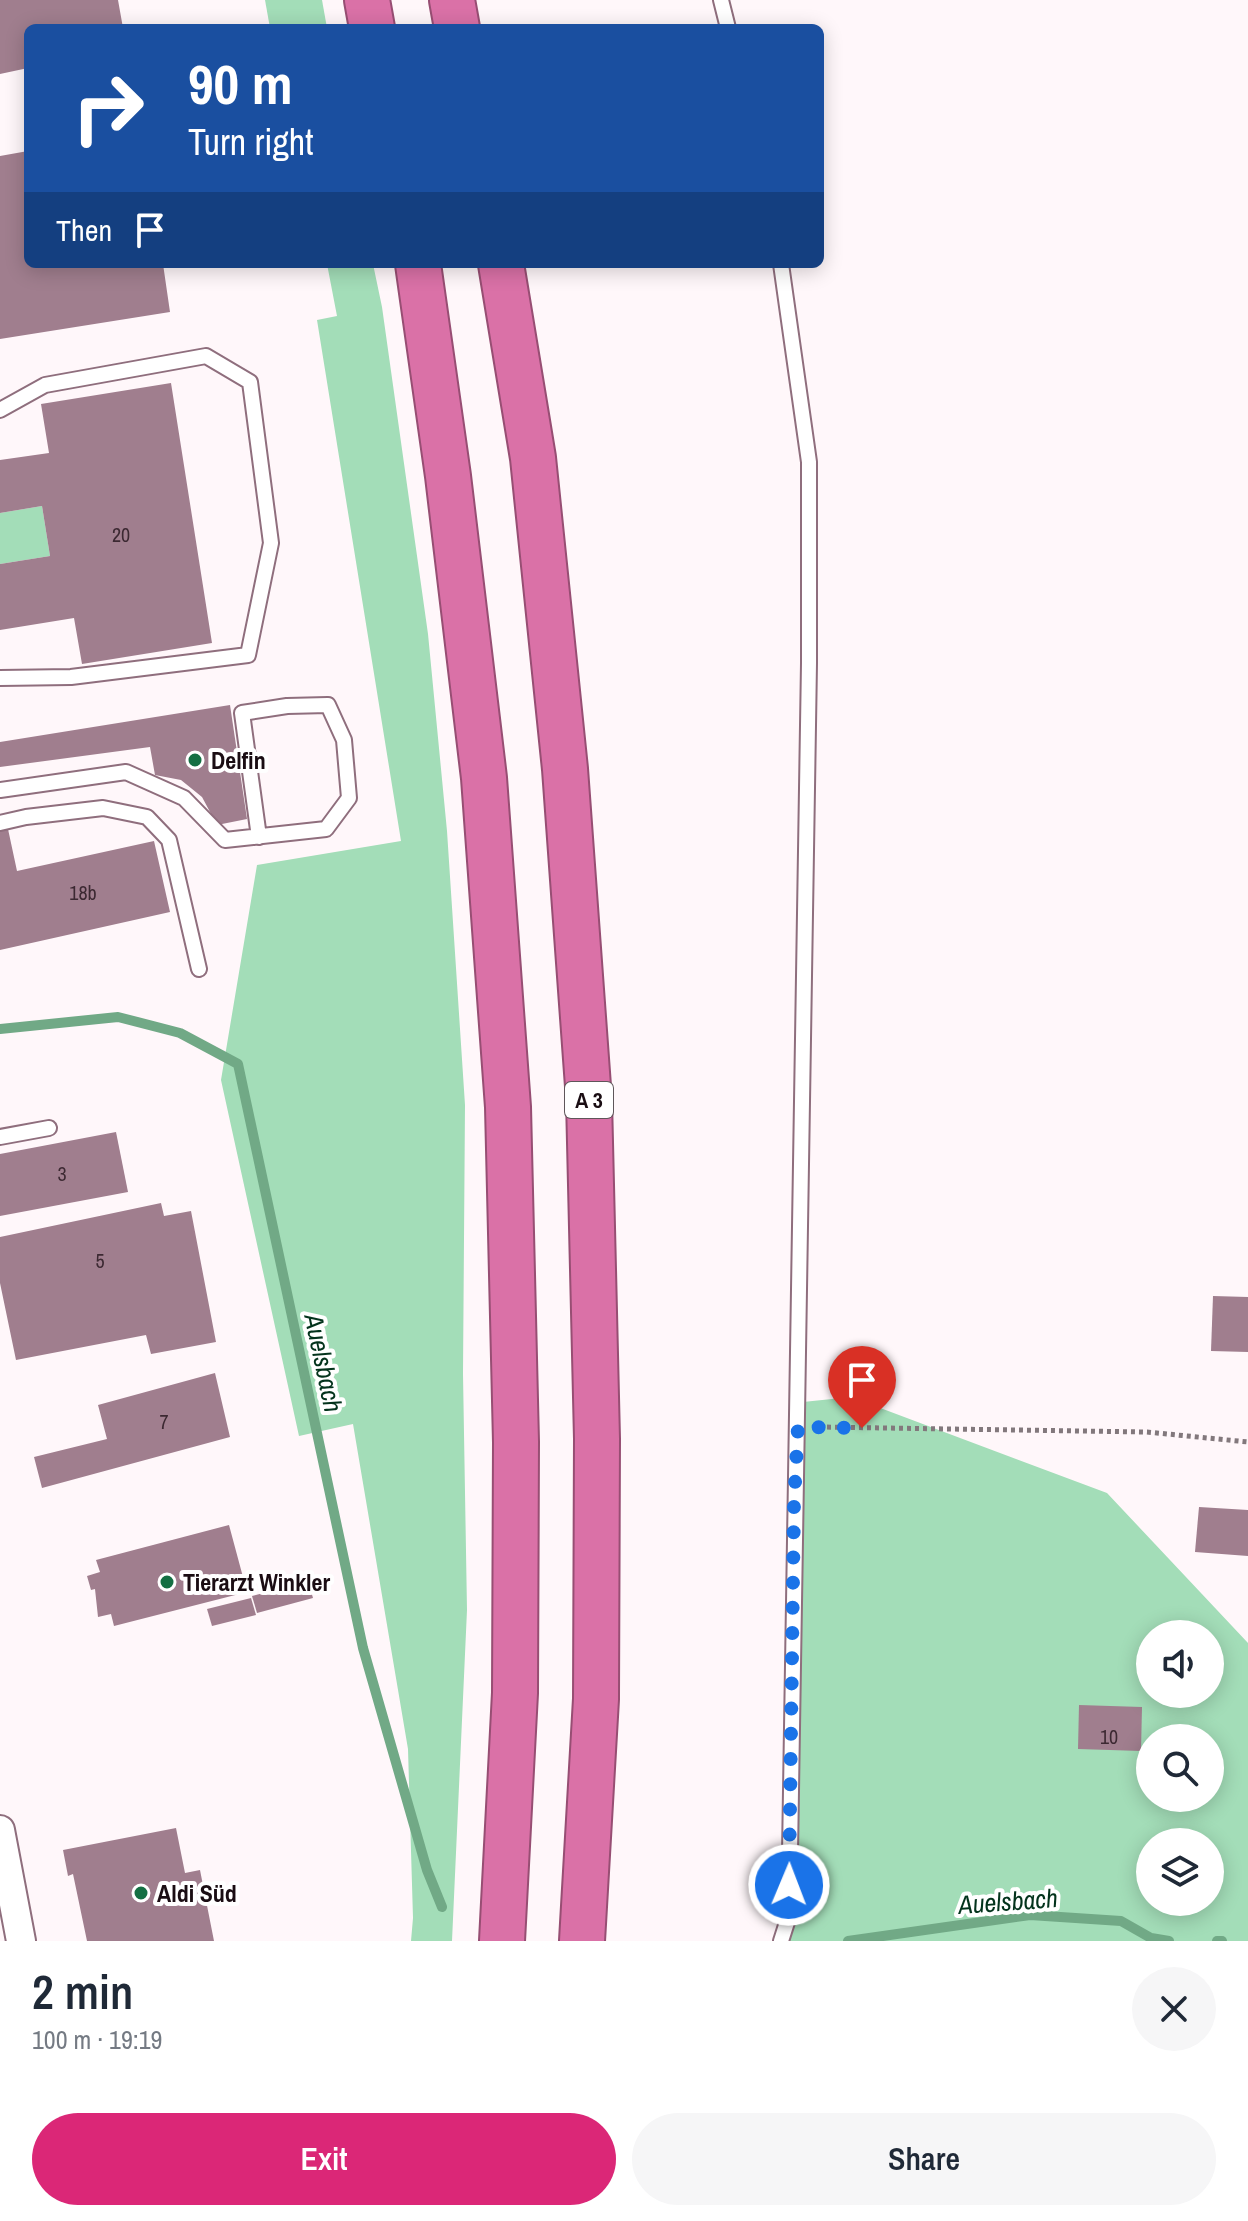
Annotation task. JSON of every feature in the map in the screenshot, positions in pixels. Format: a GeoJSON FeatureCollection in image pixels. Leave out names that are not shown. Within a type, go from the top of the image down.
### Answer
{"type":"FeatureCollection","features":[{"type":"Feature","properties":{"kind":"highway"},"geometry":{"type":"LineString","coordinates":[[367,0],[371,24]]}},
{"type":"Feature","properties":{"kind":"highway"},"geometry":{"type":"LineString","coordinates":[[452,0],[456,24]]}},
{"type":"Feature","properties":{"kind":"highway"},"geometry":{"type":"LineString","coordinates":[[419,268],[448,476],[484,778],[508,1107],[516,1442],[515,1693],[502,1941]]}},
{"type":"Feature","properties":{"kind":"highway","name":"A 3"},"geometry":{"type":"LineString","coordinates":[[502,268],[533,458],[565,769],[589,1100],[597,1439],[596,1683],[582,1941]]}},
{"type":"Feature","properties":{"kind":"street"},"geometry":{"type":"LineString","coordinates":[[0,1830],[6,1893],[21,1941]]}},
{"type":"Feature","properties":{"kind":"lane"},"geometry":{"type":"LineString","coordinates":[[721,0],[727,24]]}},
{"type":"Feature","properties":{"kind":"lane"},"geometry":{"type":"LineString","coordinates":[[781,1941],[789,1916],[809,663],[809,462],[782,268]]}},
{"type":"Feature","properties":{"kind":"lane"},"geometry":{"type":"LineString","coordinates":[[0,410],[45,385],[206,356],[250,382],[271,543],[248,655],[71,677],[0,678]]}},
{"type":"Feature","properties":{"kind":"lane"},"geometry":{"type":"LineString","coordinates":[[0,790],[126,772],[184,798],[225,840],[259,837],[326,829],[349,798],[344,740],[328,705],[287,706],[242,713],[259,837]]}},
{"type":"Feature","properties":{"kind":"lane"},"geometry":{"type":"LineString","coordinates":[[0,823],[103,808],[147,817],[169,840],[199,969]]}},
{"type":"Feature","properties":{"kind":"lane"},"geometry":{"type":"LineString","coordinates":[[0,1137],[49,1128]]}},
{"type":"Feature","properties":{"kind":"path"},"geometry":{"type":"LineString","coordinates":[[798,1427],[1147,1432],[1248,1442]]}},
{"type":"Feature","properties":{"kind":"green space"},"geometry":{"type":"Polygon","coordinates":[[[265,0],[322,0],[326,24],[269,24],[265,0]]]}},
{"type":"Feature","properties":{"kind":"green space"},"geometry":{"type":"Polygon","coordinates":[[[328,268],[374,268],[428,634],[447,831],[465,1105],[463,1374],[467,1610],[452,1941],[411,1941],[408,1749],[353,1424],[299,1436],[221,1080],[257,865],[401,841],[317,320],[337,316],[328,268]]]}},
{"type":"Feature","properties":{"kind":"green space"},"geometry":{"type":"Polygon","coordinates":[[[42,506],[50,556],[0,564],[0,513],[42,506]]]}},
{"type":"Feature","properties":{"kind":"green space"},"geometry":{"type":"Polygon","coordinates":[[[851,1397],[1107,1493],[1248,1643],[1248,1941],[780,1941],[789,1916],[803,1402],[851,1397]]]}},
{"type":"Feature","properties":{"kind":"building"},"geometry":{"type":"Polygon","coordinates":[[[0,0],[118,0],[122,24],[24,24],[24,69],[0,74],[0,0]]]}},
{"type":"Feature","properties":{"kind":"building"},"geometry":{"type":"Polygon","coordinates":[[[24,152],[24,268],[164,268],[170,312],[0,339],[0,156],[24,152]]]}},
{"type":"Feature","properties":{"kind":"building"},"geometry":{"type":"Polygon","coordinates":[[[171,383],[212,643],[82,664],[74,618],[0,630],[0,564],[50,556],[42,506],[0,513],[0,460],[49,453],[41,404],[171,383]]]}},
{"type":"Feature","properties":{"kind":"building","name":"Delfin"},"geometry":{"type":"Polygon","coordinates":[[[230,705],[247,819],[217,825],[202,797],[181,780],[155,775],[150,747],[0,767],[0,742],[230,705]]]}},
{"type":"Feature","properties":{"kind":"building"},"geometry":{"type":"Polygon","coordinates":[[[8,829],[17,871],[154,841],[170,912],[0,950],[0,831],[8,829]]]}},
{"type":"Feature","properties":{"kind":"building"},"geometry":{"type":"Polygon","coordinates":[[[116,1132],[128,1192],[0,1216],[0,1154],[116,1132]]]}},
{"type":"Feature","properties":{"kind":"building"},"geometry":{"type":"Polygon","coordinates":[[[161,1203],[164,1216],[191,1211],[216,1342],[151,1354],[146,1335],[16,1360],[0,1283],[0,1237],[161,1203]]]}},
{"type":"Feature","properties":{"kind":"building"},"geometry":{"type":"Polygon","coordinates":[[[1213,1296],[1248,1297],[1248,1352],[1211,1351],[1213,1296]]]}},
{"type":"Feature","properties":{"kind":"building"},"geometry":{"type":"Polygon","coordinates":[[[215,1373],[230,1437],[42,1488],[34,1457],[107,1439],[98,1405],[215,1373]]]}},
{"type":"Feature","properties":{"kind":"building"},"geometry":{"type":"Polygon","coordinates":[[[1199,1507],[1248,1510],[1248,1556],[1195,1552],[1199,1507]]]}},
{"type":"Feature","properties":{"kind":"building","name":"Tierarzt Winkler"},"geometry":{"type":"Polygon","coordinates":[[[229,1525],[247,1592],[114,1626],[111,1614],[98,1617],[95,1589],[91,1590],[87,1576],[100,1572],[96,1560],[229,1525]]]}},
{"type":"Feature","properties":{"kind":"building"},"geometry":{"type":"Polygon","coordinates":[[[308,1581],[313,1598],[257,1613],[252,1596],[308,1581]]]}},
{"type":"Feature","properties":{"kind":"building"},"geometry":{"type":"Polygon","coordinates":[[[251,1598],[256,1615],[212,1626],[207,1609],[251,1598]]]}},
{"type":"Feature","properties":{"kind":"building"},"geometry":{"type":"Polygon","coordinates":[[[1079,1705],[1142,1708],[1142,1724],[1136,1724],[1136,1751],[1078,1749],[1079,1705]]]}},
{"type":"Feature","properties":{"kind":"building","name":"Aldi Süd"},"geometry":{"type":"Polygon","coordinates":[[[176,1828],[185,1873],[200,1870],[214,1941],[87,1941],[73,1874],[68,1876],[63,1850],[176,1828]]]}},
{"type":"Feature","properties":{"kind":"waterway","name":"Auelsbach"},"geometry":{"type":"LineString","coordinates":[[0,1029],[118,1017],[180,1033],[238,1064],[363,1648],[427,1870],[442,1907]]}},
{"type":"Feature","properties":{"kind":"waterway","name":"Auelsbach"},"geometry":{"type":"LineString","coordinates":[[848,1941],[1030,1915],[1121,1921],[1151,1938],[1169,1941]]}},
{"type":"Feature","properties":{"kind":"waterway","name":"Auelsbach"},"geometry":{"type":"LineString","coordinates":[[1217,1941],[1222,1941]]}},
{"type":"Feature","properties":{"kind":"place","name":"Delfin"},"geometry":{"type":"Point","coordinates":[195,760]}},
{"type":"Feature","properties":{"kind":"place","name":"Tierarzt Winkler"},"geometry":{"type":"Point","coordinates":[167,1582]}},
{"type":"Feature","properties":{"kind":"place","name":"Aldi Süd"},"geometry":{"type":"Point","coordinates":[141,1893]}},
{"type":"Feature","properties":{"kind":"route"},"geometry":{"type":"LineString","coordinates":[[789,1885],[794,1503],[798,1427],[862,1428]]}}]}
